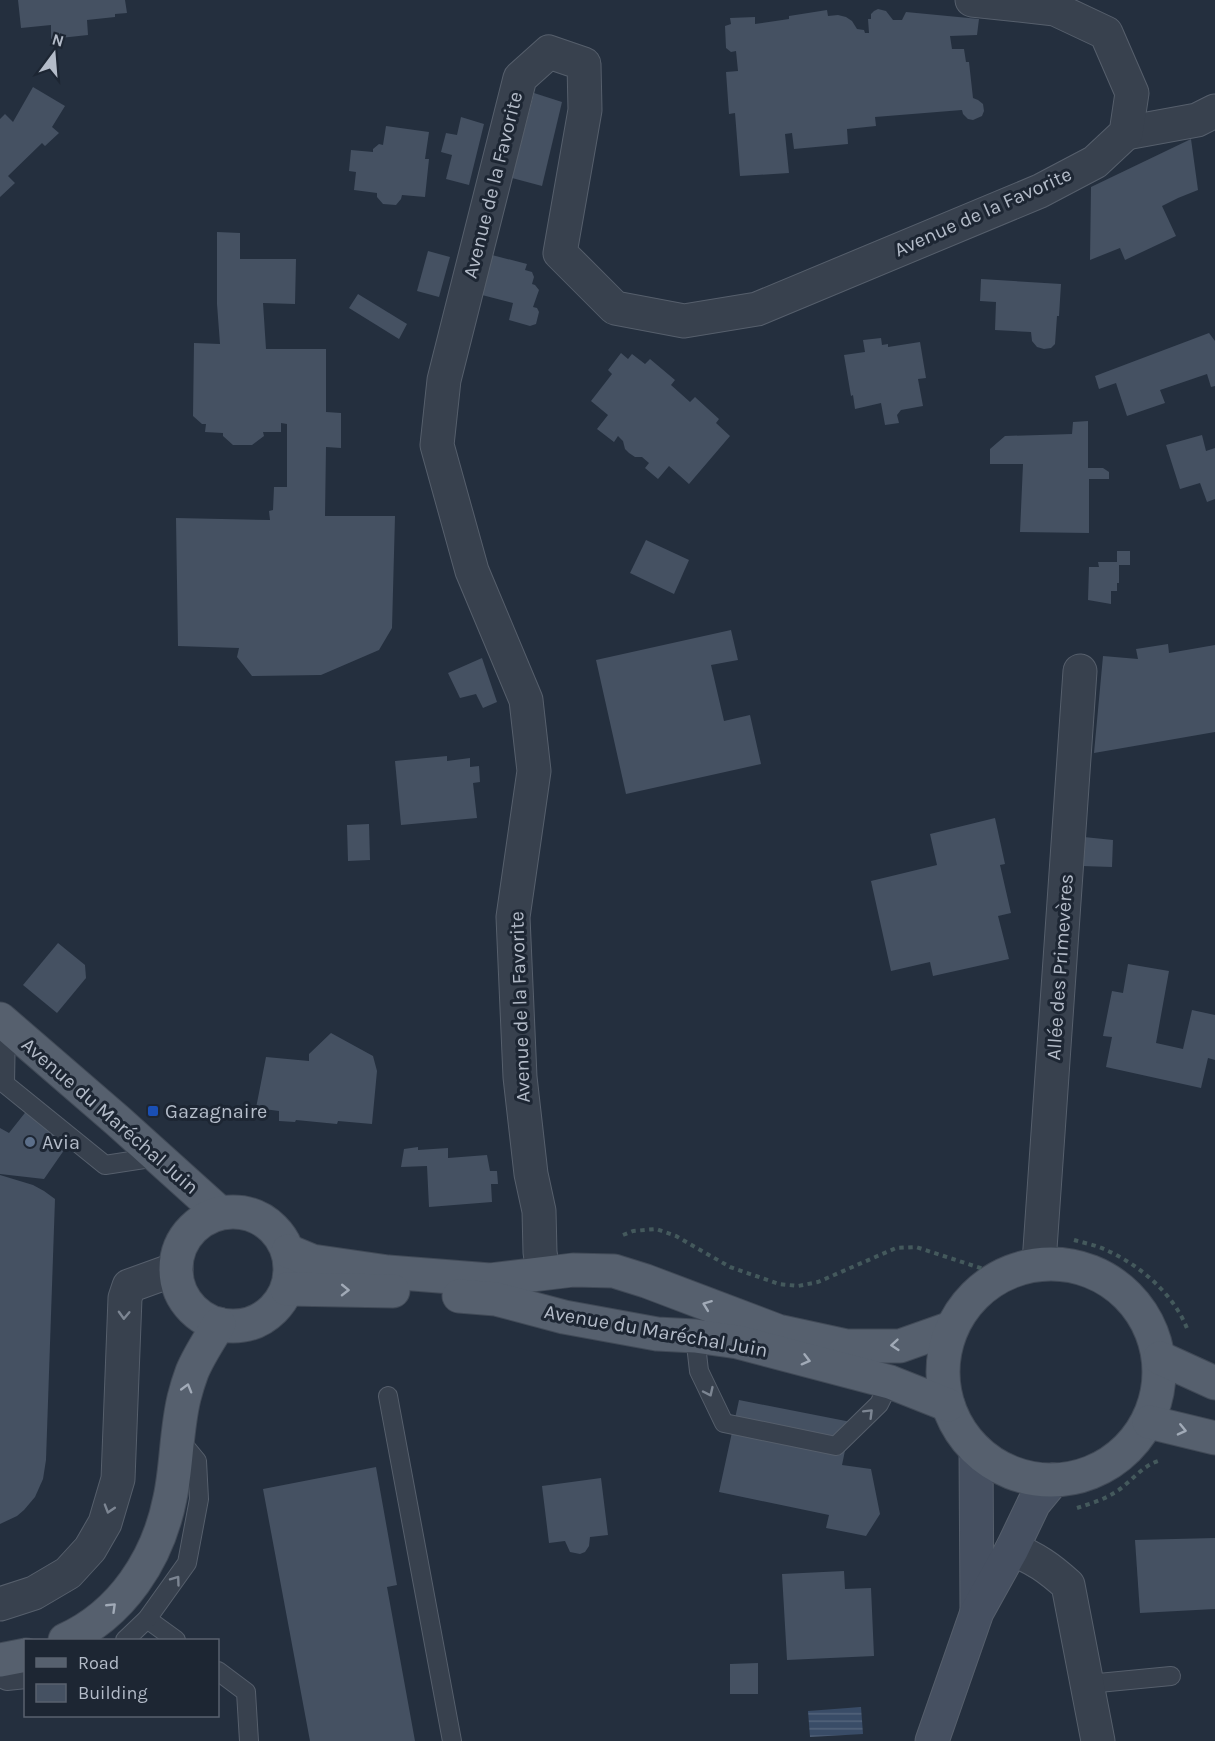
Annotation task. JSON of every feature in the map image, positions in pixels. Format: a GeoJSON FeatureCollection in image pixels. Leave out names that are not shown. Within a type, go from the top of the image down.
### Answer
{"type":"FeatureCollection","features":[{"type":"Feature","properties":{"kind":"main road","name":"Avenue du Maréchal Juin"},"geometry":{"type":"LineString","coordinates":[[3,1022],[118,1120],[220,1213]]}},
{"type":"Feature","properties":{"kind":"main road"},"geometry":{"type":"LineString","coordinates":[[242,1212],[262,1219],[278,1233],[288,1251],[291,1272],[287,1289],[278,1305],[266,1316],[251,1323],[235,1326],[219,1324],[201,1316],[188,1304],[179,1288],[176,1269],[179,1251],[187,1234],[202,1221],[220,1213],[242,1212]]}},
{"type":"Feature","properties":{"kind":"main road"},"geometry":{"type":"LineString","coordinates":[[1041,1248],[1073,1265],[1105,1276],[1132,1298],[1151,1326],[1160,1358],[1159,1391],[1149,1422],[1132,1446],[1108,1464],[1082,1476],[1053,1480],[1027,1477],[1002,1469],[976,1450],[961,1432],[948,1405],[942,1379],[944,1353],[951,1328],[966,1304],[986,1284],[1012,1270],[1041,1248]]}},
{"type":"Feature","properties":{"kind":"main road","name":"Avenue du Maréchal Juin"},"geometry":{"type":"LineString","coordinates":[[288,1251],[312,1261],[388,1272],[490,1280],[573,1270],[614,1271],[778,1331],[847,1346],[900,1346],[951,1328]]}},
{"type":"Feature","properties":{"kind":"main road","name":"Avenue du Maréchal Juin"},"geometry":{"type":"LineString","coordinates":[[287,1289],[386,1290],[496,1299],[604,1325],[657,1334],[738,1342],[890,1382],[948,1405]]}},
{"type":"Feature","properties":{"kind":"main road"},"geometry":{"type":"LineString","coordinates":[[69,1639],[84,1632],[114,1607],[140,1575],[158,1539],[170,1499],[184,1401],[192,1371],[219,1324]]}},
{"type":"Feature","properties":{"kind":"main road"},"geometry":{"type":"LineString","coordinates":[[1160,1358],[1215,1383]]}},
{"type":"Feature","properties":{"kind":"main road"},"geometry":{"type":"LineString","coordinates":[[1149,1422],[1215,1438]]}},
{"type":"Feature","properties":{"kind":"main road"},"geometry":{"type":"LineString","coordinates":[[0,1660],[24,1655]]}},
{"type":"Feature","properties":{"kind":"street"},"geometry":{"type":"LineString","coordinates":[[972,0],[1054,9],[1106,33],[1132,93],[1126,133],[1197,120],[1215,111]]}},
{"type":"Feature","properties":{"kind":"street","name":"Avenue de la Favorite"},"geometry":{"type":"LineString","coordinates":[[543,1273],[539,1211],[531,1174],[520,1077],[513,917],[534,771],[526,700],[472,571],[437,445],[444,380],[520,78],[549,52],[584,64],[585,110],[560,253],[615,308],[684,321],[757,309],[1040,190],[1095,162],[1126,133]]}},
{"type":"Feature","properties":{"kind":"street","name":"Allée des Primevères"},"geometry":{"type":"LineString","coordinates":[[1041,1248],[1080,671]]}},
{"type":"Feature","properties":{"kind":"street"},"geometry":{"type":"LineString","coordinates":[[0,1604],[34,1593],[68,1573],[90,1549],[105,1523],[118,1479],[125,1298],[129,1286],[176,1269]]}},
{"type":"Feature","properties":{"kind":"street"},"geometry":{"type":"LineString","coordinates":[[976,1450],[977,1612]]}},
{"type":"Feature","properties":{"kind":"street"},"geometry":{"type":"LineString","coordinates":[[932,1741],[977,1612],[1012,1549],[1034,1503],[1053,1480]]}},
{"type":"Feature","properties":{"kind":"street"},"geometry":{"type":"LineString","coordinates":[[1012,1549],[1035,1558],[1068,1585],[1098,1741]]}},
{"type":"Feature","properties":{"kind":"lane"},"geometry":{"type":"LineString","coordinates":[[3,1022],[5,1084],[105,1165],[157,1156]]}},
{"type":"Feature","properties":{"kind":"lane"},"geometry":{"type":"LineString","coordinates":[[695,1336],[699,1371],[724,1423],[836,1446],[879,1404],[890,1382]]}},
{"type":"Feature","properties":{"kind":"lane"},"geometry":{"type":"LineString","coordinates":[[388,1396],[453,1741]]}},
{"type":"Feature","properties":{"kind":"lane"},"geometry":{"type":"LineString","coordinates":[[127,1639],[147,1619],[187,1563],[199,1499],[197,1461],[178,1438]]}},
{"type":"Feature","properties":{"kind":"lane"},"geometry":{"type":"LineString","coordinates":[[147,1619],[173,1639]]}},
{"type":"Feature","properties":{"kind":"lane"},"geometry":{"type":"LineString","coordinates":[[219,1672],[246,1692],[249,1741]]}},
{"type":"Feature","properties":{"kind":"lane"},"geometry":{"type":"LineString","coordinates":[[1088,1684],[1171,1676]]}},
{"type":"Feature","properties":{"kind":"lane"},"geometry":{"type":"LineString","coordinates":[[0,1678],[7,1681],[24,1679]]}},
{"type":"Feature","properties":{"kind":"path"},"geometry":{"type":"LineString","coordinates":[[622,1235],[633,1231],[657,1229],[676,1236],[730,1267],[779,1284],[798,1286],[818,1282],[896,1248],[916,1247],[1002,1275]]}},
{"type":"Feature","properties":{"kind":"path"},"geometry":{"type":"LineString","coordinates":[[1041,1248],[1104,1249],[1133,1264],[1164,1292],[1182,1316],[1190,1338]]}},
{"type":"Feature","properties":{"kind":"path"},"geometry":{"type":"LineString","coordinates":[[1074,1509],[1114,1493],[1155,1462]]}},
{"type":"Feature","properties":{"kind":"water"},"geometry":{"type":"Polygon","coordinates":[[[861,1707],[863,1734],[810,1737],[808,1711],[861,1707]]]}},
{"type":"Feature","properties":{"kind":"building"},"geometry":{"type":"Polygon","coordinates":[[[18,0],[125,0],[127,13],[115,14],[115,17],[87,20],[88,35],[51,39],[51,25],[21,28],[18,0]]]}},
{"type":"Feature","properties":{"kind":"building"},"geometry":{"type":"Polygon","coordinates":[[[878,9],[886,11],[893,20],[902,20],[906,12],[979,19],[977,35],[950,36],[952,49],[964,49],[966,62],[969,62],[973,98],[983,104],[982,116],[973,120],[968,119],[962,110],[875,117],[876,126],[847,129],[848,144],[794,149],[792,133],[785,134],[789,173],[740,176],[735,113],[729,114],[726,72],[738,71],[736,51],[731,52],[726,48],[725,26],[731,24],[730,18],[755,17],[755,24],[827,10],[828,16],[846,17],[857,29],[869,33],[868,19],[871,19],[871,14],[878,9]]]}},
{"type":"Feature","properties":{"kind":"building"},"geometry":{"type":"Polygon","coordinates":[[[33,87],[65,106],[52,127],[59,133],[45,146],[42,143],[8,176],[15,183],[0,197],[0,119],[5,114],[13,122],[33,87]]]}},
{"type":"Feature","properties":{"kind":"building"},"geometry":{"type":"Polygon","coordinates":[[[534,93],[562,102],[542,186],[512,178],[534,93]]]}},
{"type":"Feature","properties":{"kind":"building"},"geometry":{"type":"Polygon","coordinates":[[[461,117],[484,124],[469,185],[446,179],[452,155],[441,152],[446,133],[457,135],[461,117]]]}},
{"type":"Feature","properties":{"kind":"building"},"geometry":{"type":"Polygon","coordinates":[[[386,126],[429,132],[425,159],[429,159],[425,197],[402,195],[396,205],[383,204],[377,197],[377,193],[354,190],[356,172],[349,171],[351,150],[373,152],[379,144],[383,145],[386,126]]]}},
{"type":"Feature","properties":{"kind":"building"},"geometry":{"type":"Polygon","coordinates":[[[1191,139],[1198,190],[1162,206],[1176,236],[1125,260],[1120,248],[1090,260],[1091,187],[1191,139]]]}},
{"type":"Feature","properties":{"kind":"building"},"geometry":{"type":"Polygon","coordinates":[[[217,232],[240,233],[240,259],[296,259],[295,304],[263,303],[266,349],[326,349],[326,412],[341,413],[341,448],[326,447],[325,516],[395,516],[392,628],[379,650],[321,675],[252,676],[237,657],[239,648],[178,646],[176,518],[270,520],[269,511],[273,510],[274,487],[287,487],[287,424],[281,423],[281,432],[263,432],[264,436],[252,445],[233,445],[223,436],[223,433],[205,432],[206,424],[202,424],[193,416],[194,343],[220,344],[217,304],[217,232]]]}},
{"type":"Feature","properties":{"kind":"building"},"geometry":{"type":"Polygon","coordinates":[[[428,251],[450,257],[439,297],[417,291],[428,251]]]}},
{"type":"Feature","properties":{"kind":"building"},"geometry":{"type":"Polygon","coordinates":[[[492,255],[527,264],[525,270],[532,272],[534,277],[532,284],[539,290],[533,307],[539,312],[536,324],[530,326],[509,320],[513,303],[482,295],[492,255]]]}},
{"type":"Feature","properties":{"kind":"building"},"geometry":{"type":"Polygon","coordinates":[[[981,279],[1061,284],[1055,344],[1051,348],[1044,349],[1037,347],[1032,341],[1031,332],[995,330],[996,302],[980,301],[981,279]]]}},
{"type":"Feature","properties":{"kind":"building"},"geometry":{"type":"Polygon","coordinates":[[[358,294],[407,324],[399,339],[349,308],[358,294]]]}},
{"type":"Feature","properties":{"kind":"building"},"geometry":{"type":"Polygon","coordinates":[[[1209,333],[1215,341],[1215,386],[1211,387],[1207,374],[1160,390],[1165,403],[1127,416],[1116,383],[1099,389],[1095,376],[1209,333]]]}},
{"type":"Feature","properties":{"kind":"building"},"geometry":{"type":"Polygon","coordinates":[[[881,338],[882,345],[888,344],[888,347],[920,342],[926,378],[918,379],[923,406],[901,410],[897,415],[899,423],[885,425],[881,403],[855,409],[844,355],[865,352],[863,340],[881,338]]]}},
{"type":"Feature","properties":{"kind":"building"},"geometry":{"type":"Polygon","coordinates":[[[621,353],[628,359],[632,354],[645,364],[650,359],[675,380],[671,385],[690,402],[695,397],[719,419],[716,423],[730,436],[689,484],[669,466],[658,479],[645,468],[649,463],[642,457],[635,457],[629,453],[618,436],[614,442],[597,429],[608,415],[591,401],[612,374],[608,370],[621,353]]]}},
{"type":"Feature","properties":{"kind":"building"},"geometry":{"type":"Polygon","coordinates":[[[1088,421],[1088,468],[1103,468],[1109,472],[1109,479],[1089,479],[1089,533],[1020,532],[1023,464],[990,464],[990,449],[1005,436],[1072,434],[1073,422],[1088,421]]]}},
{"type":"Feature","properties":{"kind":"building"},"geometry":{"type":"Polygon","coordinates":[[[1202,435],[1206,451],[1215,448],[1215,499],[1207,502],[1200,483],[1180,489],[1166,445],[1202,435]]]}},
{"type":"Feature","properties":{"kind":"building"},"geometry":{"type":"Polygon","coordinates":[[[646,540],[689,560],[674,594],[630,573],[646,540]]]}},
{"type":"Feature","properties":{"kind":"building"},"geometry":{"type":"Polygon","coordinates":[[[1117,551],[1130,551],[1130,565],[1119,565],[1119,583],[1117,583],[1117,591],[1111,591],[1111,604],[1088,600],[1089,567],[1099,567],[1098,562],[1117,562],[1117,551]]]}},
{"type":"Feature","properties":{"kind":"building"},"geometry":{"type":"Polygon","coordinates":[[[731,630],[738,660],[711,665],[724,721],[750,715],[761,764],[626,794],[596,660],[731,630]]]}},
{"type":"Feature","properties":{"kind":"building"},"geometry":{"type":"Polygon","coordinates":[[[1168,644],[1169,653],[1215,645],[1215,732],[1094,753],[1103,656],[1138,659],[1136,649],[1168,644]]]}},
{"type":"Feature","properties":{"kind":"building"},"geometry":{"type":"Polygon","coordinates":[[[482,658],[497,702],[483,708],[476,694],[460,698],[448,673],[482,658]]]}},
{"type":"Feature","properties":{"kind":"building"},"geometry":{"type":"Polygon","coordinates":[[[447,756],[447,761],[470,758],[470,767],[479,766],[480,782],[473,783],[477,818],[401,825],[395,761],[447,756]]]}},
{"type":"Feature","properties":{"kind":"building"},"geometry":{"type":"Polygon","coordinates":[[[995,818],[1005,864],[1000,865],[1011,913],[998,916],[1009,959],[933,976],[930,962],[891,971],[871,881],[937,865],[930,834],[995,818]]]}},
{"type":"Feature","properties":{"kind":"building"},"geometry":{"type":"Polygon","coordinates":[[[369,824],[370,860],[348,861],[347,825],[369,824]]]}},
{"type":"Feature","properties":{"kind":"building"},"geometry":{"type":"Polygon","coordinates":[[[1084,837],[1113,840],[1112,867],[1082,866],[1084,837]]]}},
{"type":"Feature","properties":{"kind":"building"},"geometry":{"type":"Polygon","coordinates":[[[58,943],[85,965],[86,978],[57,1013],[23,985],[58,943]]]}},
{"type":"Feature","properties":{"kind":"building"},"geometry":{"type":"Polygon","coordinates":[[[1128,964],[1169,971],[1156,1043],[1183,1049],[1192,1010],[1215,1015],[1215,1060],[1208,1058],[1201,1088],[1106,1067],[1112,1037],[1103,1036],[1112,991],[1123,993],[1128,964]]]}},
{"type":"Feature","properties":{"kind":"building"},"geometry":{"type":"Polygon","coordinates":[[[331,1033],[373,1056],[377,1071],[372,1124],[338,1121],[337,1124],[296,1120],[295,1122],[279,1121],[279,1111],[256,1108],[266,1057],[309,1061],[309,1054],[331,1033]]]}},
{"type":"Feature","properties":{"kind":"building"},"geometry":{"type":"Polygon","coordinates":[[[28,1109],[69,1143],[44,1179],[0,1174],[0,1128],[9,1133],[28,1109]]]}},
{"type":"Feature","properties":{"kind":"building"},"geometry":{"type":"Polygon","coordinates":[[[418,1147],[418,1150],[448,1148],[448,1158],[487,1155],[490,1171],[497,1171],[498,1184],[491,1184],[492,1202],[429,1207],[427,1166],[401,1167],[404,1149],[418,1147]]]}},
{"type":"Feature","properties":{"kind":"building"},"geometry":{"type":"Polygon","coordinates":[[[0,1175],[33,1185],[55,1199],[46,1460],[43,1479],[35,1497],[24,1510],[0,1524],[0,1175]]]}},
{"type":"Feature","properties":{"kind":"building"},"geometry":{"type":"Polygon","coordinates":[[[739,1400],[851,1422],[842,1465],[871,1469],[880,1514],[866,1536],[826,1528],[829,1515],[719,1492],[739,1400]]]}},
{"type":"Feature","properties":{"kind":"building"},"geometry":{"type":"Polygon","coordinates":[[[376,1467],[397,1585],[387,1587],[415,1741],[310,1741],[263,1489],[376,1467]]]}},
{"type":"Feature","properties":{"kind":"building"},"geometry":{"type":"Polygon","coordinates":[[[601,1478],[608,1535],[590,1537],[589,1546],[585,1552],[580,1554],[570,1552],[565,1541],[549,1543],[542,1486],[601,1478]]]}},
{"type":"Feature","properties":{"kind":"building"},"geometry":{"type":"Polygon","coordinates":[[[1215,1538],[1215,1609],[1140,1613],[1135,1540],[1215,1538]]]}},
{"type":"Feature","properties":{"kind":"building"},"geometry":{"type":"Polygon","coordinates":[[[844,1571],[845,1589],[871,1588],[874,1656],[787,1660],[782,1574],[844,1571]]]}},
{"type":"Feature","properties":{"kind":"building"},"geometry":{"type":"Polygon","coordinates":[[[758,1663],[758,1694],[730,1694],[730,1664],[758,1663]]]}},
{"type":"Feature","properties":{"kind":"place","name":"Gazagnaire"},"geometry":{"type":"Point","coordinates":[153,1111]}},
{"type":"Feature","properties":{"kind":"place","name":"Avia"},"geometry":{"type":"Point","coordinates":[30,1142]}}]}
